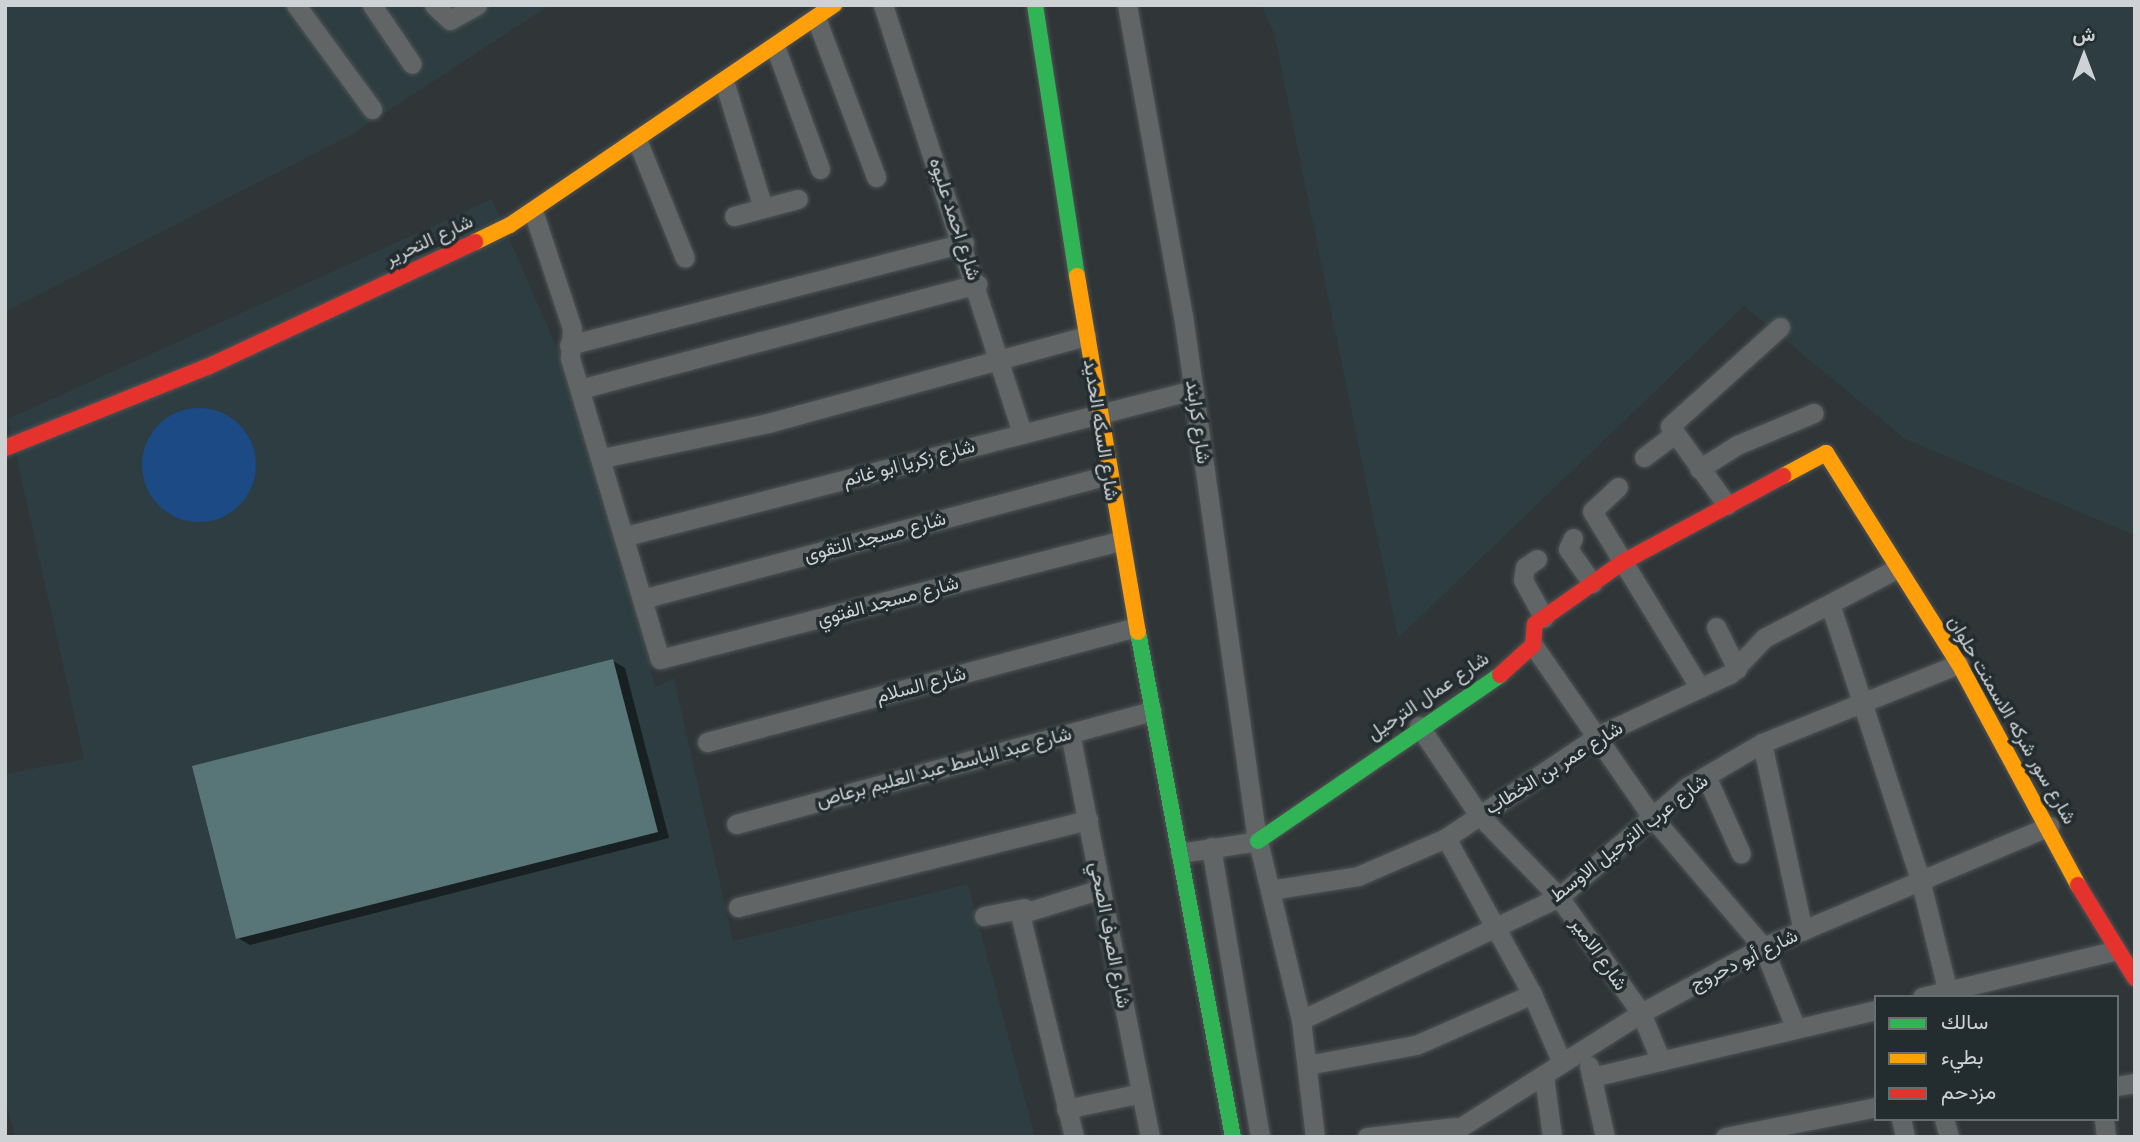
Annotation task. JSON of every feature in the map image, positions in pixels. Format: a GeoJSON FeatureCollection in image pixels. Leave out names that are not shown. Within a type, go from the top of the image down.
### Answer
{"type":"FeatureCollection","features":[{"type":"Feature","properties":{"kind":"street"},"geometry":{"type":"LineString","coordinates":[[296,5],[372,108]]}},
{"type":"Feature","properties":{"kind":"street"},"geometry":{"type":"LineString","coordinates":[[372,5],[412,64]]}},
{"type":"Feature","properties":{"kind":"street"},"geometry":{"type":"LineString","coordinates":[[434,5],[450,20],[477,5]]}},
{"type":"Feature","properties":{"kind":"street","name":"شارع التحرير"},"geometry":{"type":"LineString","coordinates":[[5,448],[207,367],[533,211],[834,5]]}},
{"type":"Feature","properties":{"kind":"street","name":"شارع احمد عليوه"},"geometry":{"type":"LineString","coordinates":[[883,5],[964,243],[1022,434]]}},
{"type":"Feature","properties":{"kind":"street","name":"شارع السكه الحديد"},"geometry":{"type":"LineString","coordinates":[[1035,5],[1119,541],[1233,1137]]}},
{"type":"Feature","properties":{"kind":"street","name":"شارع كرابند"},"geometry":{"type":"LineString","coordinates":[[1127,5],[1193,390],[1258,840]]}},
{"type":"Feature","properties":{"kind":"street"},"geometry":{"type":"LineString","coordinates":[[816,18],[876,177]]}},
{"type":"Feature","properties":{"kind":"street"},"geometry":{"type":"LineString","coordinates":[[775,46],[820,169]]}},
{"type":"Feature","properties":{"kind":"street"},"geometry":{"type":"LineString","coordinates":[[724,81],[763,208]]}},
{"type":"Feature","properties":{"kind":"street"},"geometry":{"type":"LineString","coordinates":[[637,140],[685,258]]}},
{"type":"Feature","properties":{"kind":"street"},"geometry":{"type":"LineString","coordinates":[[734,216],[798,199]]}},
{"type":"Feature","properties":{"kind":"street"},"geometry":{"type":"LineString","coordinates":[[533,211],[572,328],[569,345],[580,389],[626,536],[642,599]]}},
{"type":"Feature","properties":{"kind":"street"},"geometry":{"type":"LineString","coordinates":[[569,345],[964,243]]}},
{"type":"Feature","properties":{"kind":"street"},"geometry":{"type":"LineString","coordinates":[[580,389],[977,284]]}},
{"type":"Feature","properties":{"kind":"street"},"geometry":{"type":"LineString","coordinates":[[1727,505],[1674,434],[1672,422],[1780,327]]}},
{"type":"Feature","properties":{"kind":"street"},"geometry":{"type":"LineString","coordinates":[[602,458],[768,423],[1086,336]]}},
{"type":"Feature","properties":{"kind":"street","name":"شارع زكريا ابو غانم"},"geometry":{"type":"LineString","coordinates":[[626,536],[1193,390]]}},
{"type":"Feature","properties":{"kind":"street"},"geometry":{"type":"LineString","coordinates":[[1699,469],[1737,445],[1814,414]]}},
{"type":"Feature","properties":{"kind":"street"},"geometry":{"type":"LineString","coordinates":[[1644,457],[1674,434]]}},
{"type":"Feature","properties":{"kind":"street","name":"شارع عمال الترحيل"},"geometry":{"type":"LineString","coordinates":[[1258,840],[1419,726],[1494,680],[1532,645],[1535,624],[1592,583],[1623,562],[1823,453]]}},
{"type":"Feature","properties":{"kind":"street","name":"شارع سور شركه الاسمنت حلوان"},"geometry":{"type":"LineString","coordinates":[[1823,453],[1959,664],[2049,826],[2113,951],[2135,978]]}},
{"type":"Feature","properties":{"kind":"street","name":"شارع مسجد التقوى"},"geometry":{"type":"LineString","coordinates":[[642,599],[1108,475]]}},
{"type":"Feature","properties":{"kind":"street"},"geometry":{"type":"LineString","coordinates":[[1618,487],[1591,509],[1700,688]]}},
{"type":"Feature","properties":{"kind":"street"},"geometry":{"type":"LineString","coordinates":[[1573,538],[1569,550],[1592,583]]}},
{"type":"Feature","properties":{"kind":"street","name":"شارع مسجد الفتوي"},"geometry":{"type":"LineString","coordinates":[[642,599],[657,657],[1119,541]]}},
{"type":"Feature","properties":{"kind":"street"},"geometry":{"type":"LineString","coordinates":[[1537,559],[1525,567],[1523,580],[1544,618]]}},
{"type":"Feature","properties":{"kind":"street","name":"شارع عمر بن الخطاب"},"geometry":{"type":"LineString","coordinates":[[1270,890],[1358,876],[1446,838],[1600,735],[1737,669],[1765,638],[1896,569]]}},
{"type":"Feature","properties":{"kind":"street"},"geometry":{"type":"LineString","coordinates":[[1830,604],[1859,705],[1958,990]]}},
{"type":"Feature","properties":{"kind":"street","name":"شارع السلام"},"geometry":{"type":"LineString","coordinates":[[707,742],[1135,627]]}},
{"type":"Feature","properties":{"kind":"street"},"geometry":{"type":"LineString","coordinates":[[1716,627],[1737,669]]}},
{"type":"Feature","properties":{"kind":"street"},"geometry":{"type":"LineString","coordinates":[[1532,645],[1600,735],[1652,817],[1763,947],[1796,1029]]}},
{"type":"Feature","properties":{"kind":"street","name":"شارع عرب الترحيل الاوسط"},"geometry":{"type":"LineString","coordinates":[[1301,1020],[1497,929],[1559,897],[1652,817],[1706,776],[1762,743],[1959,664]]}},
{"type":"Feature","properties":{"kind":"street","name":"شارع عبد الباسط عبد العليم برعاص"},"geometry":{"type":"LineString","coordinates":[[736,824],[1153,711]]}},
{"type":"Feature","properties":{"kind":"street","name":"شارع الامير"},"geometry":{"type":"LineString","coordinates":[[1419,726],[1479,815],[1559,897],[1642,1013],[1661,1061]]}},
{"type":"Feature","properties":{"kind":"street","name":"شارع الصرف الصحي"},"geometry":{"type":"LineString","coordinates":[[1070,733],[1150,1137]]}},
{"type":"Feature","properties":{"kind":"street"},"geometry":{"type":"LineString","coordinates":[[1762,743],[1803,931]]}},
{"type":"Feature","properties":{"kind":"street"},"geometry":{"type":"LineString","coordinates":[[1706,776],[1741,854]]}},
{"type":"Feature","properties":{"kind":"street"},"geometry":{"type":"LineString","coordinates":[[738,907],[1087,820]]}},
{"type":"Feature","properties":{"kind":"street","name":"شارع أبو دحروج"},"geometry":{"type":"LineString","coordinates":[[1367,1137],[1450,1132],[1642,1013],[1763,947],[1921,883],[2049,826]]}},
{"type":"Feature","properties":{"kind":"street"},"geometry":{"type":"LineString","coordinates":[[1446,838],[1532,993],[1562,1063]]}},
{"type":"Feature","properties":{"kind":"street"},"geometry":{"type":"LineString","coordinates":[[1180,853],[1258,840],[1301,1020],[1315,1137]]}},
{"type":"Feature","properties":{"kind":"street"},"geometry":{"type":"LineString","coordinates":[[1211,847],[1261,1137]]}},
{"type":"Feature","properties":{"kind":"street"},"geometry":{"type":"LineString","coordinates":[[984,916],[1101,889]]}},
{"type":"Feature","properties":{"kind":"street"},"geometry":{"type":"LineString","coordinates":[[1024,908],[1020,921],[1074,1137]]}},
{"type":"Feature","properties":{"kind":"street"},"geometry":{"type":"LineString","coordinates":[[1932,995],[2113,951]]}},
{"type":"Feature","properties":{"kind":"street"},"geometry":{"type":"LineString","coordinates":[[1307,1065],[1416,1045],[1532,993]]}},
{"type":"Feature","properties":{"kind":"street"},"geometry":{"type":"LineString","coordinates":[[1592,1077],[1874,1010]]}},
{"type":"Feature","properties":{"kind":"street"},"geometry":{"type":"LineString","coordinates":[[1584,1049],[1605,1137]]}},
{"type":"Feature","properties":{"kind":"street"},"geometry":{"type":"LineString","coordinates":[[1544,1076],[1552,1137]]}},
{"type":"Feature","properties":{"kind":"street"},"geometry":{"type":"LineString","coordinates":[[1066,1109],[1141,1093]]}},
{"type":"Feature","properties":{"kind":"street"},"geometry":{"type":"LineString","coordinates":[[1726,1137],[1777,1131],[1874,1107]]}},
{"type":"Feature","properties":{"kind":"shaded area"},"geometry":{"type":"Polygon","coordinates":[[[5,5],[550,5],[351,135],[5,312],[5,5]]]}},
{"type":"Feature","properties":{"kind":"shaded area"},"geometry":{"type":"Polygon","coordinates":[[[1261,5],[2135,5],[2135,535],[1905,439],[1744,306],[1398,638],[1274,33],[1261,5]]]}},
{"type":"Feature","properties":{"kind":"shaded area"},"geometry":{"type":"Polygon","coordinates":[[[492,199],[605,458],[655,687],[674,678],[733,941],[968,884],[1035,1137],[15,1137],[5,1099],[5,774],[84,759],[8,419],[492,199]]]}},
{"type":"Feature","properties":{"kind":"water"},"geometry":{"type":"Polygon","coordinates":[[[199,408],[221,413],[239,425],[251,443],[256,465],[251,487],[239,505],[221,517],[199,522],[177,517],[159,505],[147,487],[142,465],[147,443],[159,425],[177,413],[199,408]]]}},
{"type":"Feature","properties":{"kind":"building"},"geometry":{"type":"Polygon","coordinates":[[[613,659],[658,832],[236,939],[192,766],[613,659]]]}},
{"type":"Feature","properties":{"kind":"traffic: fast"},"geometry":{"type":"LineString","coordinates":[[1035,5],[1077,276]]}},
{"type":"Feature","properties":{"kind":"traffic: fast"},"geometry":{"type":"LineString","coordinates":[[1138,632],[1233,1137]]}},
{"type":"Feature","properties":{"kind":"traffic: fast"},"geometry":{"type":"LineString","coordinates":[[1258,841],[1500,675]]}},
{"type":"Feature","properties":{"kind":"traffic: slow"},"geometry":{"type":"LineString","coordinates":[[475,242],[510,225],[834,5]]}},
{"type":"Feature","properties":{"kind":"traffic: slow"},"geometry":{"type":"LineString","coordinates":[[1077,276],[1138,632]]}},
{"type":"Feature","properties":{"kind":"traffic: slow"},"geometry":{"type":"LineString","coordinates":[[1783,476],[1826,453],[1959,664],[2078,885]]}},
{"type":"Feature","properties":{"kind":"traffic: jam"},"geometry":{"type":"LineString","coordinates":[[5,448],[207,367],[475,242]]}},
{"type":"Feature","properties":{"kind":"traffic: jam"},"geometry":{"type":"LineString","coordinates":[[1500,675],[1533,645],[1535,624],[1623,562],[1783,476]]}},
{"type":"Feature","properties":{"kind":"traffic: jam"},"geometry":{"type":"LineString","coordinates":[[2078,885],[2135,978]]}}]}
